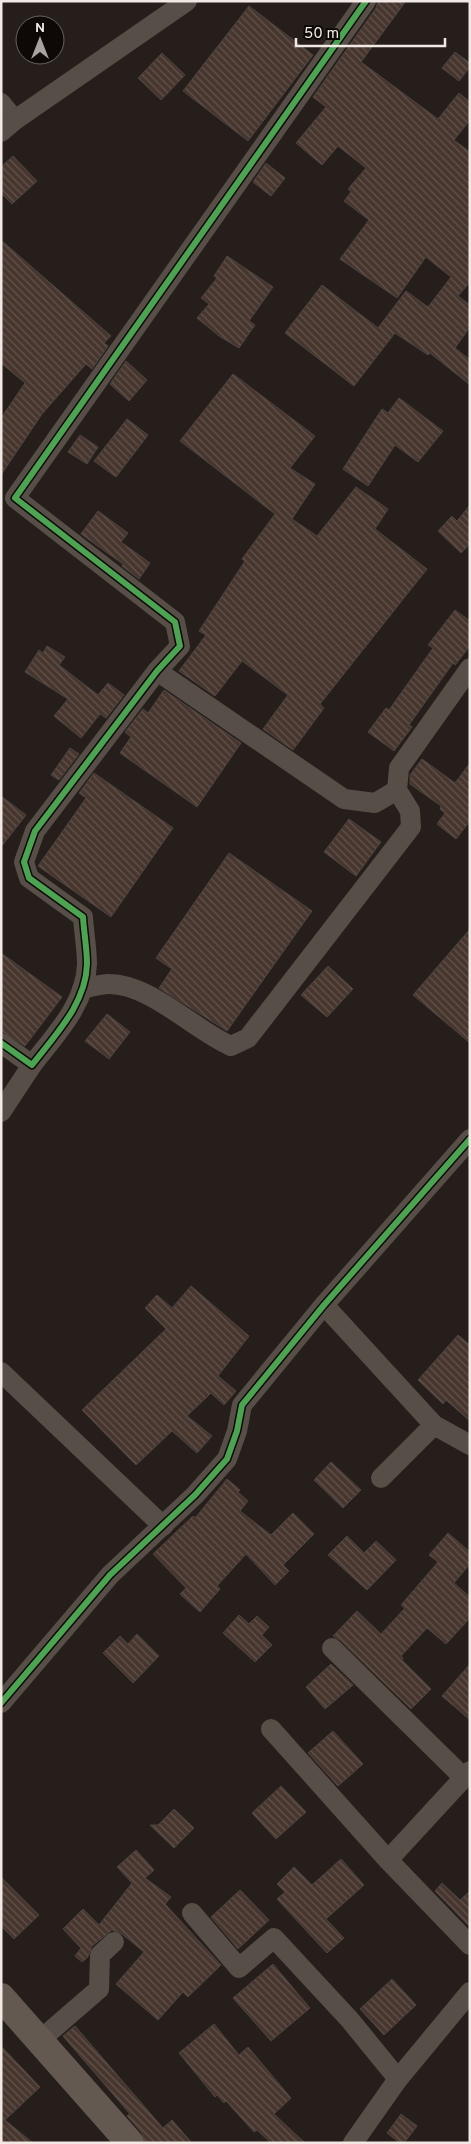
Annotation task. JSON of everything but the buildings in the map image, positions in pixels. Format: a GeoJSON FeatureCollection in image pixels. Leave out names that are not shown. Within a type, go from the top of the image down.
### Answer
{"type":"FeatureCollection","features":[{"type":"Feature","properties":{"kind":"street"},"geometry":{"type":"LineString","coordinates":[[1,103],[8,126],[187,1]]}},
{"type":"Feature","properties":{"kind":"street"},"geometry":{"type":"LineString","coordinates":[[1,1112],[32,1065],[77,1005],[86,964],[83,917],[29,878],[24,862],[35,831],[157,671],[180,646],[175,622],[15,498],[366,1]]}},
{"type":"Feature","properties":{"kind":"street"},"geometry":{"type":"LineString","coordinates":[[82,988],[110,984],[137,990],[171,1009],[218,1040],[232,1046],[248,1038],[412,827],[410,811],[397,790],[399,768],[470,668]]}},
{"type":"Feature","properties":{"kind":"street"},"geometry":{"type":"LineString","coordinates":[[157,671],[344,799],[375,803],[397,790]]}},
{"type":"Feature","properties":{"kind":"street"},"geometry":{"type":"LineString","coordinates":[[1,1043],[32,1065]]}},
{"type":"Feature","properties":{"kind":"street"},"geometry":{"type":"LineString","coordinates":[[1,1703],[110,1575],[163,1526],[228,1459],[237,1431],[242,1405],[324,1304],[470,1139]]}},
{"type":"Feature","properties":{"kind":"street"},"geometry":{"type":"LineString","coordinates":[[324,1304],[434,1425],[470,1445]]}},
{"type":"Feature","properties":{"kind":"street"},"geometry":{"type":"LineString","coordinates":[[1,1372],[163,1526]]}},
{"type":"Feature","properties":{"kind":"street"},"geometry":{"type":"LineString","coordinates":[[382,1478],[434,1425]]}},
{"type":"Feature","properties":{"kind":"street"},"geometry":{"type":"LineString","coordinates":[[332,1648],[467,1774],[388,1860]]}},
{"type":"Feature","properties":{"kind":"street"},"geometry":{"type":"LineString","coordinates":[[271,1729],[388,1860],[470,1945]]}},
{"type":"Feature","properties":{"kind":"street"},"geometry":{"type":"LineString","coordinates":[[192,1913],[238,1968],[274,1938],[350,2020],[398,2078]]}},
{"type":"Feature","properties":{"kind":"street"},"geometry":{"type":"LineString","coordinates":[[40,2040],[99,1989],[100,1955],[114,1942]]}},
{"type":"Feature","properties":{"kind":"street"},"geometry":{"type":"LineString","coordinates":[[353,2143],[398,2078],[470,1992]]}},
{"type":"Feature","properties":{"kind":"street"},"geometry":{"type":"LineString","coordinates":[[1,1996],[130,2143]]}},
{"type":"Feature","properties":{"kind":"cycle path"},"geometry":{"type":"LineString","coordinates":[[1,1043],[32,1065],[68,1018],[75,1006],[85,979],[87,958],[83,917],[29,878],[24,862],[35,831],[157,671],[180,646],[175,622],[15,498],[366,1]]}},
{"type":"Feature","properties":{"kind":"cycle path"},"geometry":{"type":"LineString","coordinates":[[1,1703],[110,1575],[195,1495],[227,1459],[237,1431],[242,1405],[324,1305],[470,1139]]}}]}
